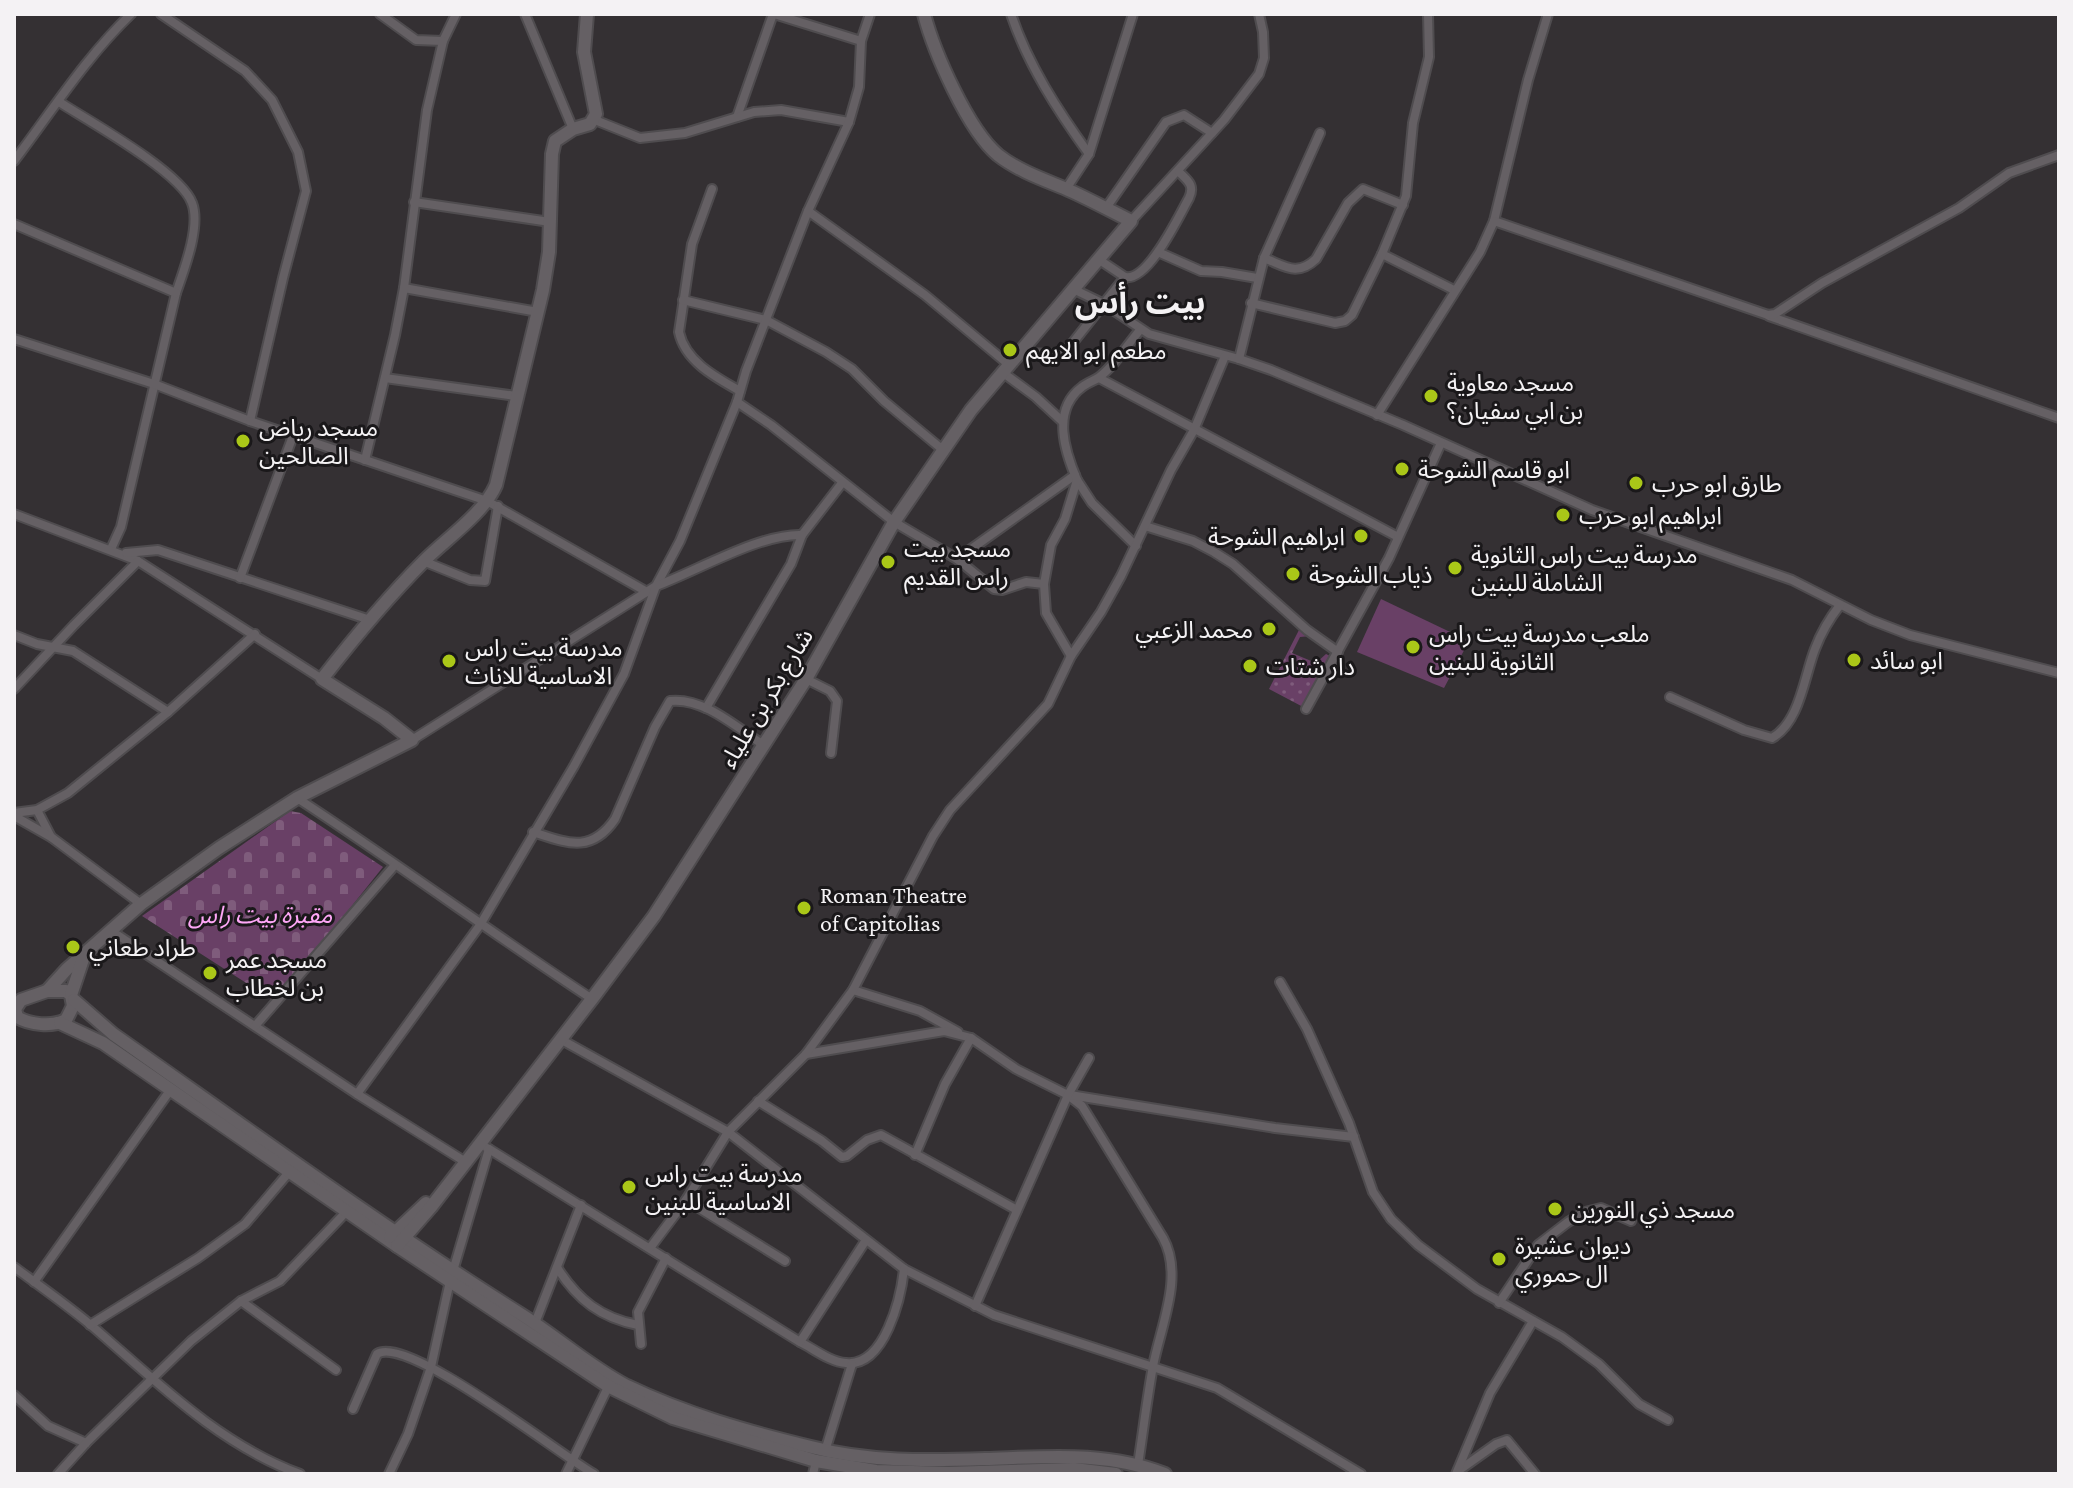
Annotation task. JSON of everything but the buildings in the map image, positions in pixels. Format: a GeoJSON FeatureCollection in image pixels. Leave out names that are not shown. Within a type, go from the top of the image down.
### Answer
{"type":"FeatureCollection","features":[{"type":"Feature","properties":{"kind":"street"},"geometry":{"type":"LineString","coordinates":[[14,161],[95,53],[131,14]]}},
{"type":"Feature","properties":{"kind":"street"},"geometry":{"type":"LineString","coordinates":[[161,14],[245,71],[272,100],[298,152],[306,191],[250,421]]}},
{"type":"Feature","properties":{"kind":"street"},"geometry":{"type":"LineString","coordinates":[[380,14],[416,40],[443,41]]}},
{"type":"Feature","properties":{"kind":"street"},"geometry":{"type":"LineString","coordinates":[[365,460],[404,288],[427,110],[443,41],[456,14]]}},
{"type":"Feature","properties":{"kind":"street"},"geometry":{"type":"LineString","coordinates":[[525,14],[573,129]]}},
{"type":"Feature","properties":{"kind":"street"},"geometry":{"type":"LineString","coordinates":[[587,14],[584,52],[596,108],[595,120]]}},
{"type":"Feature","properties":{"kind":"street"},"geometry":{"type":"LineString","coordinates":[[737,117],[773,14],[861,41]]}},
{"type":"Feature","properties":{"kind":"street"},"geometry":{"type":"LineString","coordinates":[[357,1094],[480,925],[574,766],[624,674],[656,586],[680,541],[737,402],[808,211],[849,122],[859,87],[861,41],[870,14]]}},
{"type":"Feature","properties":{"kind":"street"},"geometry":{"type":"LineString","coordinates":[[924,14],[937,53],[953,86],[989,146],[1020,168],[1131,221],[1179,172],[1259,74],[1264,58],[1259,14]]}},
{"type":"Feature","properties":{"kind":"street"},"geometry":{"type":"LineString","coordinates":[[1011,14],[1030,62],[1089,154]]}},
{"type":"Feature","properties":{"kind":"street"},"geometry":{"type":"LineString","coordinates":[[1066,189],[1089,154],[1133,14]]}},
{"type":"Feature","properties":{"kind":"street"},"geometry":{"type":"LineString","coordinates":[[1251,303],[1335,323],[1345,321],[1352,315],[1403,205],[1413,123],[1429,57],[1428,14]]}},
{"type":"Feature","properties":{"kind":"street"},"geometry":{"type":"LineString","coordinates":[[1377,415],[1480,252],[1494,221],[1528,80],[1548,14]]}},
{"type":"Feature","properties":{"kind":"street"},"geometry":{"type":"LineString","coordinates":[[59,102],[144,157],[181,186],[192,203],[194,224],[121,527],[111,549]]}},
{"type":"Feature","properties":{"kind":"street"},"geometry":{"type":"LineString","coordinates":[[595,120],[640,138],[685,133],[754,112],[781,110],[849,122]]}},
{"type":"Feature","properties":{"kind":"street"},"geometry":{"type":"LineString","coordinates":[[1106,208],[1166,122],[1184,115],[1212,133]]}},
{"type":"Feature","properties":{"kind":"street"},"geometry":{"type":"LineString","coordinates":[[423,561],[470,580],[485,581],[496,485],[538,312],[549,252],[555,141],[595,120]]}},
{"type":"Feature","properties":{"kind":"street"},"geometry":{"type":"LineString","coordinates":[[1239,359],[1264,258],[1320,133]]}},
{"type":"Feature","properties":{"kind":"street"},"geometry":{"type":"LineString","coordinates":[[1768,315],[1775,314],[1822,283],[1959,208],[2009,173],[2059,155]]}},
{"type":"Feature","properties":{"kind":"street"},"geometry":{"type":"LineString","coordinates":[[1098,259],[1125,277],[1130,279],[1137,276],[1158,252],[1193,190],[1179,172]]}},
{"type":"Feature","properties":{"kind":"street"},"geometry":{"type":"LineString","coordinates":[[712,189],[692,244],[679,332],[682,345],[715,377],[740,391]]}},
{"type":"Feature","properties":{"kind":"street"},"geometry":{"type":"LineString","coordinates":[[1264,258],[1293,269],[1309,266],[1320,253],[1348,203],[1363,189],[1403,205]]}},
{"type":"Feature","properties":{"kind":"street"},"geometry":{"type":"LineString","coordinates":[[414,202],[550,222]]}},
{"type":"Feature","properties":{"kind":"street"},"geometry":{"type":"LineString","coordinates":[[808,211],[925,295],[1063,422]]}},
{"type":"Feature","properties":{"kind":"street","name":"شارع بكر بن علياء"},"geometry":{"type":"LineString","coordinates":[[395,1239],[436,1197],[464,1161],[484,1146],[560,1039],[654,916],[765,746],[894,522],[943,450],[1005,368],[1131,221]]}},
{"type":"Feature","properties":{"kind":"street"},"geometry":{"type":"LineString","coordinates":[[1494,221],[2059,418]]}},
{"type":"Feature","properties":{"kind":"street"},"geometry":{"type":"LineString","coordinates":[[14,224],[176,293]]}},
{"type":"Feature","properties":{"kind":"street"},"geometry":{"type":"LineString","coordinates":[[1158,252],[1201,271],[1257,278]]}},
{"type":"Feature","properties":{"kind":"street"},"geometry":{"type":"LineString","coordinates":[[1382,254],[1454,290]]}},
{"type":"Feature","properties":{"kind":"street"},"geometry":{"type":"LineString","coordinates":[[1018,353],[1063,353],[1125,277]]}},
{"type":"Feature","properties":{"kind":"street"},"geometry":{"type":"LineString","coordinates":[[404,288],[538,312]]}},
{"type":"Feature","properties":{"kind":"street"},"geometry":{"type":"LineString","coordinates":[[1073,289],[1104,304],[1140,330],[1191,348],[1239,359],[1377,415],[1592,510],[1792,580],[1910,635],[2059,673]]}},
{"type":"Feature","properties":{"kind":"street"},"geometry":{"type":"LineString","coordinates":[[683,300],[766,320],[852,369],[884,401],[943,450]]}},
{"type":"Feature","properties":{"kind":"street"},"geometry":{"type":"LineString","coordinates":[[1136,546],[1092,503],[1076,478],[1068,458],[1063,422],[1074,394],[1080,387],[1099,378],[1140,330]]}},
{"type":"Feature","properties":{"kind":"street"},"geometry":{"type":"LineString","coordinates":[[14,339],[154,384],[250,421],[493,504],[647,592]]}},
{"type":"Feature","properties":{"kind":"street"},"geometry":{"type":"LineString","coordinates":[[650,1248],[686,1200],[728,1132],[806,1054],[853,990],[933,836],[969,787],[1035,721],[1057,690],[1071,656],[1101,612],[1136,546],[1171,470],[1194,430],[1225,356]]}},
{"type":"Feature","properties":{"kind":"street"},"geometry":{"type":"LineString","coordinates":[[385,378],[516,396]]}},
{"type":"Feature","properties":{"kind":"street"},"geometry":{"type":"LineString","coordinates":[[1099,378],[1398,537]]}},
{"type":"Feature","properties":{"kind":"street"},"geometry":{"type":"LineString","coordinates":[[737,402],[894,522],[957,559],[997,590],[1026,582],[1044,584]]}},
{"type":"Feature","properties":{"kind":"street"},"geometry":{"type":"LineString","coordinates":[[240,578],[293,436]]}},
{"type":"Feature","properties":{"kind":"street"},"geometry":{"type":"LineString","coordinates":[[1306,709],[1398,537],[1441,443]]}},
{"type":"Feature","properties":{"kind":"street"},"geometry":{"type":"LineString","coordinates":[[957,559],[1076,478]]}},
{"type":"Feature","properties":{"kind":"street"},"geometry":{"type":"LineString","coordinates":[[1071,656],[1046,613],[1044,584],[1051,545],[1065,519],[1076,478]]}},
{"type":"Feature","properties":{"kind":"street"},"geometry":{"type":"LineString","coordinates":[[706,708],[791,564],[802,535],[842,483]]}},
{"type":"Feature","properties":{"kind":"street"},"geometry":{"type":"LineString","coordinates":[[322,679],[423,561],[493,504]]}},
{"type":"Feature","properties":{"kind":"street"},"geometry":{"type":"LineString","coordinates":[[14,514],[138,561],[384,718],[412,740]]}},
{"type":"Feature","properties":{"kind":"street"},"geometry":{"type":"LineString","coordinates":[[1145,526],[1193,541],[1233,564],[1307,630],[1338,652]]}},
{"type":"Feature","properties":{"kind":"street"},"geometry":{"type":"LineString","coordinates":[[17,1014],[47,991],[109,930],[141,904],[219,848],[297,798],[412,740],[656,586],[749,547],[787,535],[802,535]]}},
{"type":"Feature","properties":{"kind":"street"},"geometry":{"type":"LineString","coordinates":[[123,554],[158,550],[370,620]]}},
{"type":"Feature","properties":{"kind":"street"},"geometry":{"type":"LineString","coordinates":[[14,689],[138,561]]}},
{"type":"Feature","properties":{"kind":"street"},"geometry":{"type":"LineString","coordinates":[[1670,697],[1744,730],[1766,737],[1777,735],[1793,713],[1825,626],[1840,605]]}},
{"type":"Feature","properties":{"kind":"street"},"geometry":{"type":"LineString","coordinates":[[14,814],[37,810],[68,793],[168,712],[255,634]]}},
{"type":"Feature","properties":{"kind":"street"},"geometry":{"type":"LineString","coordinates":[[14,635],[66,649],[86,658],[168,712]]}},
{"type":"Feature","properties":{"kind":"street"},"geometry":{"type":"LineString","coordinates":[[806,679],[830,691],[837,701],[831,753]]}},
{"type":"Feature","properties":{"kind":"street"},"geometry":{"type":"LineString","coordinates":[[533,832],[575,844],[594,840],[606,832],[621,807],[655,727],[670,701],[680,700],[706,708],[765,746]]}},
{"type":"Feature","properties":{"kind":"street"},"geometry":{"type":"LineString","coordinates":[[297,798],[592,999]]}},
{"type":"Feature","properties":{"kind":"street"},"geometry":{"type":"LineString","coordinates":[[37,810],[51,837]]}},
{"type":"Feature","properties":{"kind":"street"},"geometry":{"type":"LineString","coordinates":[[14,814],[51,837],[141,904]]}},
{"type":"Feature","properties":{"kind":"street"},"geometry":{"type":"LineString","coordinates":[[255,1026],[395,865]]}},
{"type":"Feature","properties":{"kind":"street"},"geometry":{"type":"LineString","coordinates":[[109,930],[464,1161]]}},
{"type":"Feature","properties":{"kind":"street"},"geometry":{"type":"LineString","coordinates":[[60,1023],[69,1016],[85,954]]}},
{"type":"Feature","properties":{"kind":"street"},"geometry":{"type":"LineString","coordinates":[[1280,982],[1307,1029],[1354,1137],[1373,1192],[1391,1219],[1418,1245],[1499,1303],[1580,1349],[1639,1404],[1668,1420]]}},
{"type":"Feature","properties":{"kind":"street"},"geometry":{"type":"LineString","coordinates":[[853,990],[920,1011],[1016,1069],[1068,1095],[1087,1111],[1170,1250],[1171,1280],[1153,1365],[1138,1465]]}},
{"type":"Feature","properties":{"kind":"street"},"geometry":{"type":"LineString","coordinates":[[47,991],[66,991],[113,1034],[395,1239]]}},
{"type":"Feature","properties":{"kind":"street"},"geometry":{"type":"LineString","coordinates":[[17,1014],[60,1023],[94,1038],[348,1210],[611,1382],[673,1418],[818,1462],[907,1473],[1047,1468],[1116,1474]]}},
{"type":"Feature","properties":{"kind":"street"},"geometry":{"type":"LineString","coordinates":[[806,1054],[944,1031],[966,1036]]}},
{"type":"Feature","properties":{"kind":"street"},"geometry":{"type":"LineString","coordinates":[[915,1155],[966,1036]]}},
{"type":"Feature","properties":{"kind":"street"},"geometry":{"type":"LineString","coordinates":[[560,1039],[728,1132],[904,1269],[975,1306],[1227,1392],[1361,1474]]}},
{"type":"Feature","properties":{"kind":"street"},"geometry":{"type":"LineString","coordinates":[[975,1306],[1068,1095],[1089,1058]]}},
{"type":"Feature","properties":{"kind":"street"},"geometry":{"type":"LineString","coordinates":[[34,1282],[171,1089]]}},
{"type":"Feature","properties":{"kind":"street"},"geometry":{"type":"LineString","coordinates":[[1068,1095],[1275,1128],[1354,1137]]}},
{"type":"Feature","properties":{"kind":"street"},"geometry":{"type":"LineString","coordinates":[[758,1101],[842,1157],[875,1135],[881,1135],[1017,1210]]}},
{"type":"Feature","properties":{"kind":"street"},"geometry":{"type":"LineString","coordinates":[[389,1474],[408,1434],[431,1367],[484,1146],[800,1342],[834,1360],[852,1364]]}},
{"type":"Feature","properties":{"kind":"street"},"geometry":{"type":"LineString","coordinates":[[90,1325],[198,1258],[245,1224],[290,1171]]}},
{"type":"Feature","properties":{"kind":"street"},"geometry":{"type":"LineString","coordinates":[[686,1200],[785,1261]]}},
{"type":"Feature","properties":{"kind":"street"},"geometry":{"type":"LineString","coordinates":[[535,1323],[581,1205]]}},
{"type":"Feature","properties":{"kind":"street"},"geometry":{"type":"LineString","coordinates":[[1499,1303],[1538,1245],[1568,1222],[1585,1212],[1601,1208],[1631,1221]]}},
{"type":"Feature","properties":{"kind":"street"},"geometry":{"type":"LineString","coordinates":[[58,1474],[191,1341],[241,1301],[280,1281],[348,1210]]}},
{"type":"Feature","properties":{"kind":"street"},"geometry":{"type":"LineString","coordinates":[[800,1342],[866,1240]]}},
{"type":"Feature","properties":{"kind":"street"},"geometry":{"type":"LineString","coordinates":[[641,1344],[638,1312],[666,1258]]}},
{"type":"Feature","properties":{"kind":"street"},"geometry":{"type":"LineString","coordinates":[[14,1267],[90,1325],[151,1380],[213,1427],[275,1470],[300,1474]]}},
{"type":"Feature","properties":{"kind":"street"},"geometry":{"type":"LineString","coordinates":[[558,1269],[574,1293],[586,1304],[623,1322],[638,1325]]}},
{"type":"Feature","properties":{"kind":"street"},"geometry":{"type":"LineString","coordinates":[[818,1462],[852,1364],[870,1353],[889,1330],[899,1306],[904,1269]]}},
{"type":"Feature","properties":{"kind":"street"},"geometry":{"type":"LineString","coordinates":[[451,1276],[535,1323],[611,1382]]}},
{"type":"Feature","properties":{"kind":"street"},"geometry":{"type":"LineString","coordinates":[[241,1301],[336,1370]]}},
{"type":"Feature","properties":{"kind":"street"},"geometry":{"type":"LineString","coordinates":[[1457,1473],[1490,1393],[1533,1321]]}},
{"type":"Feature","properties":{"kind":"street"},"geometry":{"type":"LineString","coordinates":[[353,1409],[372,1362],[382,1350],[390,1350],[431,1367],[594,1474]]}},
{"type":"Feature","properties":{"kind":"street"},"geometry":{"type":"LineString","coordinates":[[566,1474],[611,1382]]}},
{"type":"Feature","properties":{"kind":"street"},"geometry":{"type":"LineString","coordinates":[[14,1395],[48,1426],[86,1443]]}},
{"type":"Feature","properties":{"kind":"street"},"geometry":{"type":"LineString","coordinates":[[1457,1473],[1496,1444],[1507,1440],[1535,1474]]}},
{"type":"Feature","properties":{"kind":"street"},"geometry":{"type":"LineString","coordinates":[[818,1462],[867,1457],[907,1460],[1080,1457],[1138,1465],[1165,1474]]}},
{"type":"Feature","properties":{"kind":"green space","name":"ملعب مدرسة بيت راس الثانوية للبنين"},"geometry":{"type":"Polygon","coordinates":[[[1381,599],[1469,641],[1444,688],[1357,652],[1381,599]]]}},
{"type":"Feature","properties":{"kind":"green space"},"geometry":{"type":"Polygon","coordinates":[[[1299,630],[1311,636],[1300,637],[1292,653],[1316,663],[1326,654],[1332,657],[1305,708],[1269,689],[1299,630]]]}},
{"type":"Feature","properties":{"kind":"green space","name":"مقبرة بيت راس"},"geometry":{"type":"Polygon","coordinates":[[[290,811],[301,813],[383,867],[323,942],[271,999],[142,916],[290,811]]]}},
{"type":"Feature","properties":{"kind":"place","name":"مطعم ابو الايهم"},"geometry":{"type":"Point","coordinates":[1010,350]}},
{"type":"Feature","properties":{"kind":"place","name":"مسجد معاوية بن ابي سفيان؟"},"geometry":{"type":"Point","coordinates":[1431,396]}},
{"type":"Feature","properties":{"kind":"place","name":"مسجد رياض الصالحين"},"geometry":{"type":"Point","coordinates":[243,441]}},
{"type":"Feature","properties":{"kind":"place","name":"ابو قاسم الشوحة"},"geometry":{"type":"Point","coordinates":[1402,469]}},
{"type":"Feature","properties":{"kind":"place","name":"طارق ابو حرب"},"geometry":{"type":"Point","coordinates":[1636,483]}},
{"type":"Feature","properties":{"kind":"place","name":"ابراهيم ابو حرب"},"geometry":{"type":"Point","coordinates":[1563,515]}},
{"type":"Feature","properties":{"kind":"place","name":"ابراهيم الشوحة"},"geometry":{"type":"Point","coordinates":[1361,536]}},
{"type":"Feature","properties":{"kind":"place","name":"مسجد بيت راس القديم"},"geometry":{"type":"Point","coordinates":[888,562]}},
{"type":"Feature","properties":{"kind":"place","name":"مدرسة بيت راس الثانوية الشاملة للبنين"},"geometry":{"type":"Point","coordinates":[1455,568]}},
{"type":"Feature","properties":{"kind":"place","name":"ذياب الشوحة"},"geometry":{"type":"Point","coordinates":[1293,574]}},
{"type":"Feature","properties":{"kind":"place","name":"محمد الزعبي"},"geometry":{"type":"Point","coordinates":[1269,629]}},
{"type":"Feature","properties":{"kind":"place","name":"ملعب مدرسة بيت راس الثانوية للبنين"},"geometry":{"type":"Point","coordinates":[1413,647]}},
{"type":"Feature","properties":{"kind":"place","name":"ابو سائد"},"geometry":{"type":"Point","coordinates":[1854,660]}},
{"type":"Feature","properties":{"kind":"place","name":"مدرسة بيت راس الاساسية للاناث"},"geometry":{"type":"Point","coordinates":[449,661]}},
{"type":"Feature","properties":{"kind":"place","name":"دار شتات"},"geometry":{"type":"Point","coordinates":[1250,666]}},
{"type":"Feature","properties":{"kind":"place","name":"Roman Theatre of Capitolias"},"geometry":{"type":"Point","coordinates":[804,908]}},
{"type":"Feature","properties":{"kind":"place","name":"طراد طعاني"},"geometry":{"type":"Point","coordinates":[73,947]}},
{"type":"Feature","properties":{"kind":"place","name":"مسجد عمر بن لخطاب"},"geometry":{"type":"Point","coordinates":[210,973]}},
{"type":"Feature","properties":{"kind":"place","name":"مدرسة بيت راس الاساسية للبنين"},"geometry":{"type":"Point","coordinates":[629,1187]}},
{"type":"Feature","properties":{"kind":"place","name":"مسجد ذي النورين"},"geometry":{"type":"Point","coordinates":[1555,1209]}},
{"type":"Feature","properties":{"kind":"place","name":"ديوان عشيرة ال حموري"},"geometry":{"type":"Point","coordinates":[1499,1259]}},
{"type":"Feature","properties":{"kind":"district","name":"بيت رأس"},"geometry":{"type":"Point","coordinates":[1140,302]}}]}
